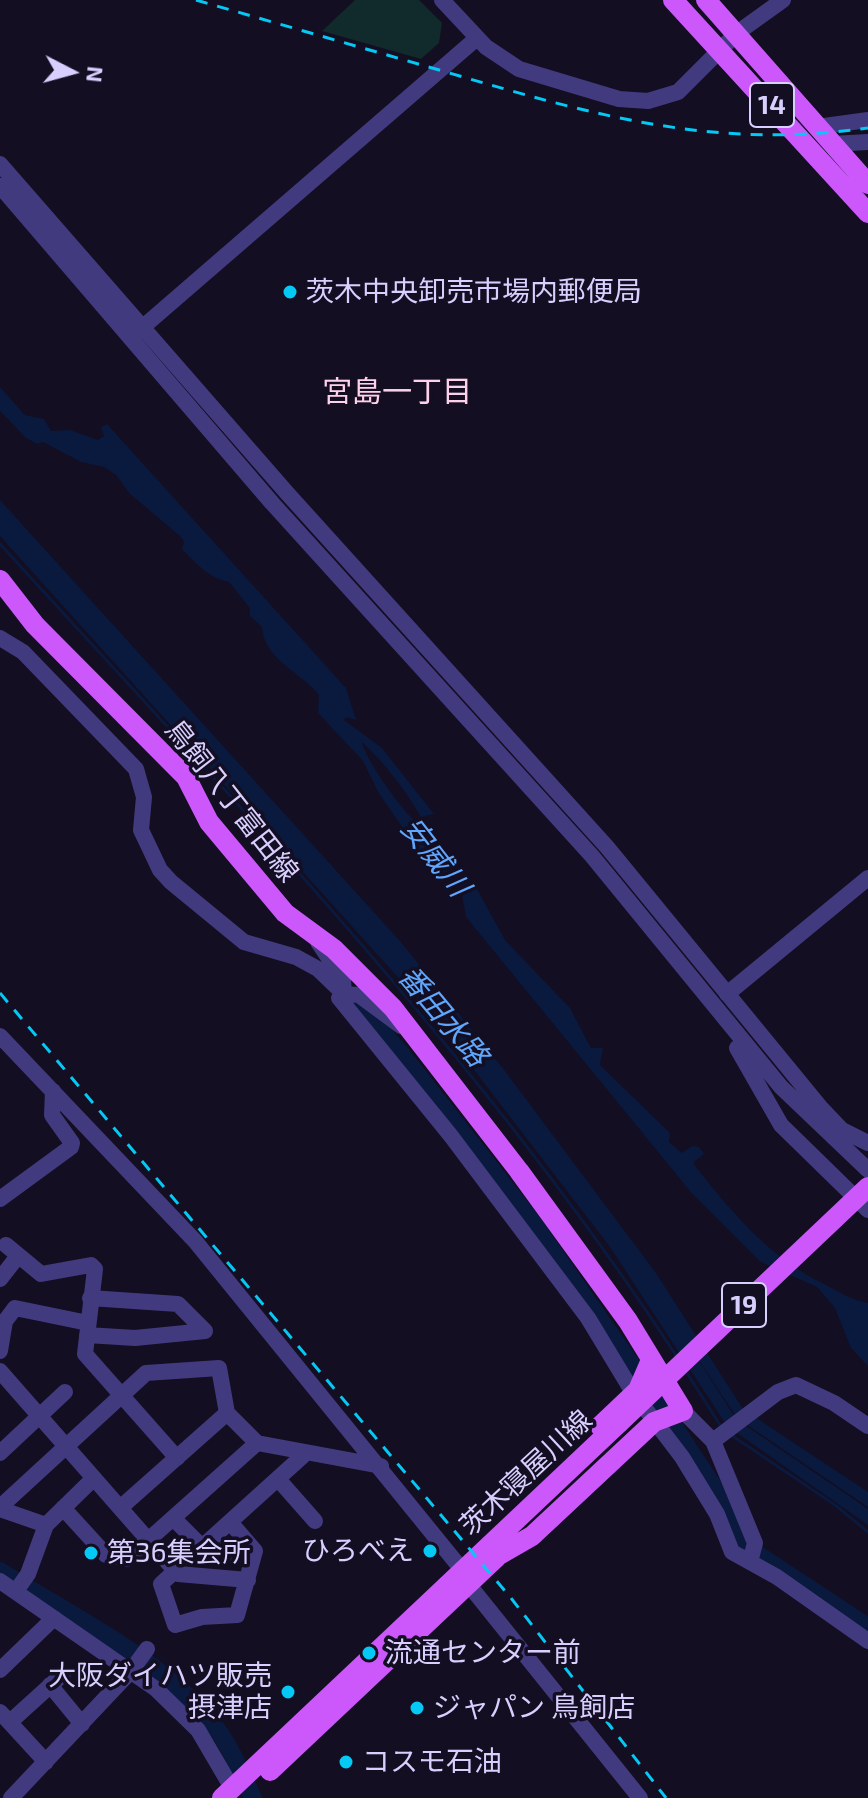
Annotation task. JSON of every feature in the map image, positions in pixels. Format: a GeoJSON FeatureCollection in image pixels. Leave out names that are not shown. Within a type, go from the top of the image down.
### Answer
{"type":"FeatureCollection","features":[{"type":"Feature","properties":{"kind":"main road","name":"14"},"geometry":{"type":"LineString","coordinates":[[673,0],[868,213]]}},
{"type":"Feature","properties":{"kind":"main road","name":"14"},"geometry":{"type":"LineString","coordinates":[[706,0],[868,184]]}},
{"type":"Feature","properties":{"kind":"main road","name":"鳥飼八丁富田線"},"geometry":{"type":"LineString","coordinates":[[0,580],[35,625],[186,777],[209,822],[285,913],[334,949],[393,1008],[519,1171],[628,1321],[650,1363],[648,1421]]}},
{"type":"Feature","properties":{"kind":"main road","name":"茨木寝屋川線"},"geometry":{"type":"LineString","coordinates":[[648,1421],[868,1187]]}},
{"type":"Feature","properties":{"kind":"main road","name":"茨木寝屋川線"},"geometry":{"type":"LineString","coordinates":[[239,1789],[494,1550],[648,1421],[868,1207]]}},
{"type":"Feature","properties":{"kind":"main road"},"geometry":{"type":"LineString","coordinates":[[648,1421],[636,1392],[650,1363]]}},
{"type":"Feature","properties":{"kind":"street"},"geometry":{"type":"LineString","coordinates":[[442,0],[477,38],[519,69],[633,101],[648,101],[678,92],[737,33],[783,0]]}},
{"type":"Feature","properties":{"kind":"street"},"geometry":{"type":"LineString","coordinates":[[131,338],[477,38]]}},
{"type":"Feature","properties":{"kind":"street"},"geometry":{"type":"LineString","coordinates":[[817,127],[868,120]]}},
{"type":"Feature","properties":{"kind":"street"},"geometry":{"type":"LineString","coordinates":[[832,144],[868,142]]}},
{"type":"Feature","properties":{"kind":"street"},"geometry":{"type":"LineString","coordinates":[[0,164],[144,325],[287,493],[607,847],[718,991],[725,1030],[781,1125],[868,1207]]}},
{"type":"Feature","properties":{"kind":"street"},"geometry":{"type":"LineString","coordinates":[[0,186],[272,503],[592,856],[842,1130],[868,1143]]}},
{"type":"Feature","properties":{"kind":"street"},"geometry":{"type":"LineString","coordinates":[[0,638],[23,652],[136,769],[144,797],[141,830],[160,870],[171,882],[244,942],[296,957],[318,969],[344,994],[359,995],[415,1037]]}},
{"type":"Feature","properties":{"kind":"street"},"geometry":{"type":"LineString","coordinates":[[718,991],[868,878]]}},
{"type":"Feature","properties":{"kind":"street"},"geometry":{"type":"LineString","coordinates":[[313,933],[343,979],[344,994]]}},
{"type":"Feature","properties":{"kind":"street"},"geometry":{"type":"LineString","coordinates":[[344,994],[339,998],[480,1172],[588,1318],[636,1392],[648,1421],[682,1457],[717,1514],[732,1552],[868,1641]]}},
{"type":"Feature","properties":{"kind":"street"},"geometry":{"type":"LineString","coordinates":[[725,1020],[781,1087],[868,1170]]}},
{"type":"Feature","properties":{"kind":"street"},"geometry":{"type":"LineString","coordinates":[[0,1036],[195,1241],[381,1466],[640,1798]]}},
{"type":"Feature","properties":{"kind":"street"},"geometry":{"type":"LineString","coordinates":[[0,1199],[71,1147],[72,1143],[52,1115],[53,1091]]}},
{"type":"Feature","properties":{"kind":"street"},"geometry":{"type":"LineString","coordinates":[[0,1279],[12,1251],[41,1274],[91,1265],[95,1269],[85,1354],[177,1458]]}},
{"type":"Feature","properties":{"kind":"street"},"geometry":{"type":"LineString","coordinates":[[0,1351],[5,1321],[15,1308],[87,1329],[135,1338],[205,1331],[178,1304],[90,1298]]}},
{"type":"Feature","properties":{"kind":"street"},"geometry":{"type":"LineString","coordinates":[[46,1525],[0,1508],[146,1373],[219,1368],[227,1413],[257,1443],[381,1466]]}},
{"type":"Feature","properties":{"kind":"street"},"geometry":{"type":"LineString","coordinates":[[0,1371],[175,1571],[248,1580]]}},
{"type":"Feature","properties":{"kind":"street"},"geometry":{"type":"LineString","coordinates":[[718,1438],[778,1392],[796,1385],[824,1398],[868,1426]]}},
{"type":"Feature","properties":{"kind":"street"},"geometry":{"type":"LineString","coordinates":[[0,1453],[65,1392]]}},
{"type":"Feature","properties":{"kind":"street"},"geometry":{"type":"LineString","coordinates":[[120,1508],[227,1413]]}},
{"type":"Feature","properties":{"kind":"street"},"geometry":{"type":"LineString","coordinates":[[648,1421],[718,1438]]}},
{"type":"Feature","properties":{"kind":"street"},"geometry":{"type":"LineString","coordinates":[[718,1438],[755,1543],[750,1562]]}},
{"type":"Feature","properties":{"kind":"street"},"geometry":{"type":"LineString","coordinates":[[63,1508],[106,1555],[127,1559],[257,1443]]}},
{"type":"Feature","properties":{"kind":"street"},"geometry":{"type":"LineString","coordinates":[[173,1518],[202,1547],[306,1453]]}},
{"type":"Feature","properties":{"kind":"street"},"geometry":{"type":"LineString","coordinates":[[16,1591],[28,1574],[46,1525],[94,1478]]}},
{"type":"Feature","properties":{"kind":"street"},"geometry":{"type":"LineString","coordinates":[[278,1479],[315,1521]]}},
{"type":"Feature","properties":{"kind":"street"},"geometry":{"type":"LineString","coordinates":[[175,1571],[161,1584],[175,1625],[202,1617],[237,1615],[255,1551],[230,1522]]}},
{"type":"Feature","properties":{"kind":"street"},"geometry":{"type":"LineString","coordinates":[[0,1581],[54,1618],[139,1660],[156,1689],[198,1730],[239,1789]]}},
{"type":"Feature","properties":{"kind":"street"},"geometry":{"type":"LineString","coordinates":[[0,1670],[54,1618]]}},
{"type":"Feature","properties":{"kind":"street"},"geometry":{"type":"LineString","coordinates":[[11,1798],[139,1660]]}},
{"type":"Feature","properties":{"kind":"street"},"geometry":{"type":"LineString","coordinates":[[46,1762],[5,1717],[57,1680],[82,1724]]}},
{"type":"Feature","properties":{"kind":"green space"},"geometry":{"type":"Polygon","coordinates":[[[355,0],[419,0],[442,23],[439,43],[421,59],[322,31],[355,0]]]}},
{"type":"Feature","properties":{"kind":"green space"},"geometry":{"type":"Polygon","coordinates":[[[222,1538],[242,1562],[227,1561],[213,1545],[222,1538]]]}},
{"type":"Feature","properties":{"kind":"water","name":"安威川"},"geometry":{"type":"Polygon","coordinates":[[[0,387],[25,415],[44,419],[51,431],[70,430],[98,440],[104,436],[101,427],[107,424],[346,688],[356,720],[346,717],[344,720],[382,748],[434,814],[421,817],[394,777],[362,742],[381,779],[416,822],[435,835],[440,853],[456,873],[476,887],[505,940],[570,1008],[591,1048],[603,1048],[600,1065],[670,1133],[669,1142],[682,1153],[692,1146],[699,1147],[704,1154],[694,1162],[695,1166],[737,1216],[768,1246],[803,1272],[845,1295],[868,1303],[868,1366],[851,1348],[835,1308],[817,1287],[761,1262],[690,1191],[466,917],[462,894],[438,867],[424,859],[378,792],[363,761],[318,713],[319,695],[276,657],[264,638],[262,627],[250,616],[250,608],[229,582],[209,574],[198,565],[182,549],[184,542],[181,537],[129,493],[116,475],[104,467],[81,462],[43,442],[37,444],[26,438],[0,411],[0,387]]]}},
{"type":"Feature","properties":{"kind":"water","name":"番田水路"},"geometry":{"type":"Polygon","coordinates":[[[0,500],[400,941],[502,1067],[656,1273],[743,1409],[868,1492],[868,1507],[737,1418],[687,1342],[736,1419],[868,1509],[868,1525],[727,1426],[610,1247],[431,1014],[0,536],[0,500]]]}},
{"type":"Feature","properties":{"kind":"waterway","name":"番田水路"},"geometry":{"type":"LineString","coordinates":[[0,544],[268,838],[440,1038],[523,1141],[677,1357]]}},
{"type":"Feature","properties":{"kind":"waterway"},"geometry":{"type":"LineString","coordinates":[[354,1000],[403,1056],[530,1219],[663,1410],[715,1489],[748,1548],[868,1627]]}},
{"type":"Feature","properties":{"kind":"waterway"},"geometry":{"type":"LineString","coordinates":[[685,1370],[722,1428]]}},
{"type":"Feature","properties":{"kind":"waterway"},"geometry":{"type":"LineString","coordinates":[[731,1435],[835,1505],[868,1532]]}},
{"type":"Feature","properties":{"kind":"waterway"},"geometry":{"type":"LineString","coordinates":[[0,1571],[117,1642],[173,1683],[219,1732],[253,1798]]}},
{"type":"Feature","properties":{"kind":"railway"},"geometry":{"type":"LineString","coordinates":[[196,0],[552,102],[654,124],[757,135],[811,134],[868,128]]}},
{"type":"Feature","properties":{"kind":"railway"},"geometry":{"type":"LineString","coordinates":[[0,993],[511,1598],[666,1798]]}},
{"type":"Feature","properties":{"kind":"place","name":"茨木中央卸売市場内郵便局"},"geometry":{"type":"Point","coordinates":[290,292]}},
{"type":"Feature","properties":{"kind":"place","name":"ひろべえ"},"geometry":{"type":"Point","coordinates":[430,1551]}},
{"type":"Feature","properties":{"kind":"place","name":"第36集会所"},"geometry":{"type":"Point","coordinates":[91,1553]}},
{"type":"Feature","properties":{"kind":"place","name":"流通センター前"},"geometry":{"type":"Point","coordinates":[369,1653]}},
{"type":"Feature","properties":{"kind":"place","name":"大阪ダイハツ販売 摂津店"},"geometry":{"type":"Point","coordinates":[288,1692]}},
{"type":"Feature","properties":{"kind":"place","name":"ジャパン 鳥飼店"},"geometry":{"type":"Point","coordinates":[417,1708]}},
{"type":"Feature","properties":{"kind":"place","name":"コスモ石油"},"geometry":{"type":"Point","coordinates":[346,1762]}},
{"type":"Feature","properties":{"kind":"district","name":"宮島一丁目"},"geometry":{"type":"Point","coordinates":[397,392]}}]}
